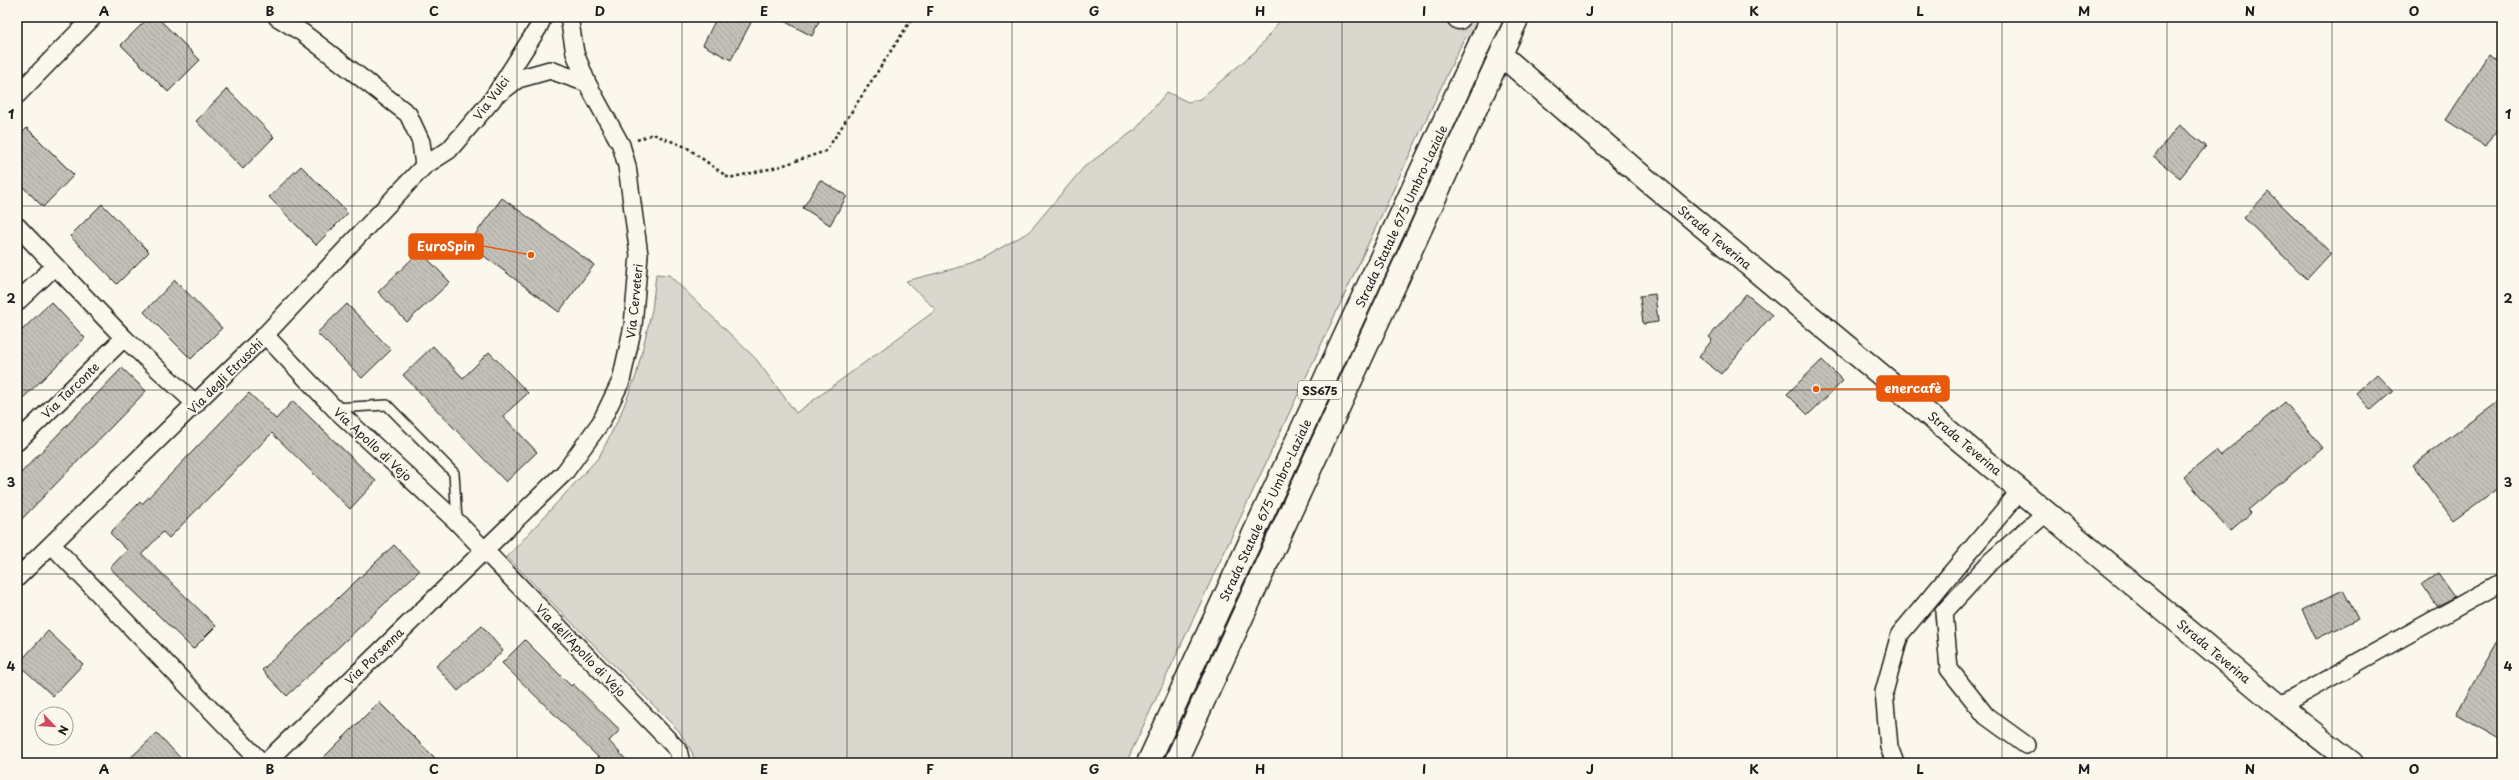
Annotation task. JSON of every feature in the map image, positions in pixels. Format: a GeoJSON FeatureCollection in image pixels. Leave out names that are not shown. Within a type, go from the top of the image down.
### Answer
{"type":"FeatureCollection","features":[{"type":"Feature","properties":{"kind":"main road","name":"Strada Statale 675 Umbro-Laziale"},"geometry":{"type":"LineString","coordinates":[[1148,763],[1492,17]]}},
{"type":"Feature","properties":{"kind":"main road","name":"Strada Statale 675 Umbro-Laziale"},"geometry":{"type":"LineString","coordinates":[[1175,763],[1518,17]]}},
{"type":"Feature","properties":{"kind":"main road","name":"Strada Teverina"},"geometry":{"type":"LineString","coordinates":[[1506,59],[1642,176],[2279,706],[2352,763]]}},
{"type":"Feature","properties":{"kind":"street"},"geometry":{"type":"LineString","coordinates":[[17,95],[93,17]]}},
{"type":"Feature","properties":{"kind":"street"},"geometry":{"type":"LineString","coordinates":[[277,17],[303,33],[408,114],[420,142],[424,166]]}},
{"type":"Feature","properties":{"kind":"street","name":"Via Vulci"},"geometry":{"type":"LineString","coordinates":[[424,166],[449,150],[492,100],[538,28],[543,17]]}},
{"type":"Feature","properties":{"kind":"street","name":"Via Cerveteri"},"geometry":{"type":"LineString","coordinates":[[483,550],[565,472],[601,422],[621,381],[633,326],[638,255],[627,166],[621,145],[587,83],[575,54],[569,17]]}},
{"type":"Feature","properties":{"kind":"street"},"geometry":{"type":"LineString","coordinates":[[492,100],[518,79],[550,70],[587,83]]}},
{"type":"Feature","properties":{"kind":"street","name":"Via degli Etruschi"},"geometry":{"type":"LineString","coordinates":[[17,578],[265,335],[424,166]]}},
{"type":"Feature","properties":{"kind":"street"},"geometry":{"type":"LineString","coordinates":[[17,226],[54,267],[124,338],[196,404]]}},
{"type":"Feature","properties":{"kind":"street"},"geometry":{"type":"LineString","coordinates":[[17,302],[54,267]]}},
{"type":"Feature","properties":{"kind":"street","name":"Via Apollo di Vejo"},"geometry":{"type":"LineString","coordinates":[[265,335],[334,408],[457,522],[483,550]]}},
{"type":"Feature","properties":{"kind":"street","name":"Via Tarconte"},"geometry":{"type":"LineString","coordinates":[[17,442],[124,338]]}},
{"type":"Feature","properties":{"kind":"street"},"geometry":{"type":"LineString","coordinates":[[1895,763],[1889,747],[1884,692],[1900,634],[2021,490]]}},
{"type":"Feature","properties":{"kind":"street"},"geometry":{"type":"LineString","coordinates":[[2026,745],[1986,716],[1949,669],[1944,612],[1991,561],[2047,512]]}},
{"type":"Feature","properties":{"kind":"street","name":"Via Porsenna"},"geometry":{"type":"LineString","coordinates":[[52,545],[264,763],[483,550]]}},
{"type":"Feature","properties":{"kind":"street","name":"Via dell'Apollo di Vejo"},"geometry":{"type":"LineString","coordinates":[[483,550],[680,756]]}},
{"type":"Feature","properties":{"kind":"street"},"geometry":{"type":"LineString","coordinates":[[2279,706],[2502,582]]}},
{"type":"Feature","properties":{"kind":"lane"},"geometry":{"type":"LineString","coordinates":[[334,408],[387,405],[454,473],[457,522]]}},
{"type":"Feature","properties":{"kind":"path"},"geometry":{"type":"LineString","coordinates":[[621,145],[653,134],[686,147],[729,178],[778,167],[826,150],[913,17]]}},
{"type":"Feature","properties":{"kind":"shaded area"},"geometry":{"type":"Polygon","coordinates":[[[1283,17],[1443,17],[1466,34],[1126,763],[695,763],[692,752],[679,731],[507,557],[599,457],[619,418],[636,376],[652,310],[656,274],[669,275],[756,359],[796,413],[936,310],[906,281],[972,264],[1029,232],[1084,167],[1136,129],[1167,92],[1188,102],[1200,99],[1257,50],[1283,17]]]}},
{"type":"Feature","properties":{"kind":"building"},"geometry":{"type":"Polygon","coordinates":[[[149,17],[157,17],[200,60],[168,92],[121,45],[149,17]]]}},
{"type":"Feature","properties":{"kind":"building"},"geometry":{"type":"Polygon","coordinates":[[[717,17],[754,17],[731,60],[703,45],[717,17]]]}},
{"type":"Feature","properties":{"kind":"building"},"geometry":{"type":"Polygon","coordinates":[[[776,17],[821,17],[812,36],[776,17]]]}},
{"type":"Feature","properties":{"kind":"building"},"geometry":{"type":"Polygon","coordinates":[[[2488,55],[2502,64],[2502,122],[2486,146],[2446,120],[2488,55]]]}},
{"type":"Feature","properties":{"kind":"building"},"geometry":{"type":"Polygon","coordinates":[[[227,89],[274,137],[243,169],[196,121],[227,89]]]}},
{"type":"Feature","properties":{"kind":"building"},"geometry":{"type":"Polygon","coordinates":[[[2179,125],[2206,146],[2180,178],[2154,157],[2179,125]]]}},
{"type":"Feature","properties":{"kind":"building"},"geometry":{"type":"Polygon","coordinates":[[[27,128],[74,175],[43,207],[17,181],[17,138],[27,128]]]}},
{"type":"Feature","properties":{"kind":"building"},"geometry":{"type":"Polygon","coordinates":[[[301,166],[348,213],[316,245],[269,197],[301,166]]]}},
{"type":"Feature","properties":{"kind":"building"},"geometry":{"type":"Polygon","coordinates":[[[820,180],[847,196],[830,225],[803,208],[820,180]]]}},
{"type":"Feature","properties":{"kind":"building"},"geometry":{"type":"Polygon","coordinates":[[[2268,192],[2331,253],[2307,279],[2244,218],[2268,192]]]}},
{"type":"Feature","properties":{"kind":"building"},"geometry":{"type":"Polygon","coordinates":[[[502,198],[594,265],[559,312],[468,244],[502,198]]]}},
{"type":"Feature","properties":{"kind":"building"},"geometry":{"type":"Polygon","coordinates":[[[102,204],[149,252],[117,284],[70,236],[102,204]]]}},
{"type":"Feature","properties":{"kind":"building"},"geometry":{"type":"Polygon","coordinates":[[[420,251],[450,282],[407,322],[378,292],[420,251]]]}},
{"type":"Feature","properties":{"kind":"building"},"geometry":{"type":"Polygon","coordinates":[[[175,280],[222,328],[191,359],[144,312],[175,280]]]}},
{"type":"Feature","properties":{"kind":"building"},"geometry":{"type":"Polygon","coordinates":[[[1655,294],[1658,322],[1643,324],[1640,296],[1655,294]]]}},
{"type":"Feature","properties":{"kind":"building"},"geometry":{"type":"Polygon","coordinates":[[[1746,294],[1772,315],[1721,374],[1699,357],[1712,340],[1709,337],[1746,294]]]}},
{"type":"Feature","properties":{"kind":"building"},"geometry":{"type":"Polygon","coordinates":[[[51,302],[85,338],[17,404],[17,335],[51,302]]]}},
{"type":"Feature","properties":{"kind":"building"},"geometry":{"type":"Polygon","coordinates":[[[347,304],[391,350],[362,378],[317,333],[347,304]]]}},
{"type":"Feature","properties":{"kind":"building"},"geometry":{"type":"Polygon","coordinates":[[[433,346],[463,378],[489,352],[528,393],[503,416],[537,452],[506,482],[403,375],[433,346]]]}},
{"type":"Feature","properties":{"kind":"building"},"geometry":{"type":"Polygon","coordinates":[[[1822,360],[1843,381],[1808,415],[1787,394],[1822,360]]]}},
{"type":"Feature","properties":{"kind":"building"},"geometry":{"type":"Polygon","coordinates":[[[122,368],[146,391],[17,524],[17,477],[122,368]]]}},
{"type":"Feature","properties":{"kind":"building"},"geometry":{"type":"Polygon","coordinates":[[[2377,374],[2393,391],[2371,410],[2356,393],[2377,374]]]}},
{"type":"Feature","properties":{"kind":"building"},"geometry":{"type":"Polygon","coordinates":[[[249,393],[276,419],[293,401],[376,481],[350,509],[272,433],[169,538],[163,532],[142,554],[216,626],[193,649],[110,568],[127,550],[110,533],[140,502],[142,504],[249,393]]]}},
{"type":"Feature","properties":{"kind":"building"},"geometry":{"type":"Polygon","coordinates":[[[2502,399],[2502,485],[2453,521],[2413,465],[2502,399]]]}},
{"type":"Feature","properties":{"kind":"building"},"geometry":{"type":"Polygon","coordinates":[[[2285,402],[2323,448],[2248,510],[2251,513],[2230,531],[2184,477],[2216,451],[2220,456],[2285,402]]]}},
{"type":"Feature","properties":{"kind":"building"},"geometry":{"type":"Polygon","coordinates":[[[394,545],[419,571],[287,696],[262,670],[394,545]]]}},
{"type":"Feature","properties":{"kind":"building"},"geometry":{"type":"Polygon","coordinates":[[[2438,573],[2455,597],[2437,606],[2422,584],[2438,573]]]}},
{"type":"Feature","properties":{"kind":"building"},"geometry":{"type":"Polygon","coordinates":[[[2343,590],[2358,619],[2316,639],[2302,610],[2343,590]]]}},
{"type":"Feature","properties":{"kind":"building"},"geometry":{"type":"Polygon","coordinates":[[[482,626],[503,651],[458,691],[436,666],[482,626]]]}},
{"type":"Feature","properties":{"kind":"building"},"geometry":{"type":"Polygon","coordinates":[[[48,631],[83,664],[53,696],[18,664],[48,631]]]}},
{"type":"Feature","properties":{"kind":"building"},"geometry":{"type":"Polygon","coordinates":[[[2502,634],[2502,740],[2456,714],[2502,634]]]}},
{"type":"Feature","properties":{"kind":"building"},"geometry":{"type":"Polygon","coordinates":[[[525,640],[571,686],[573,684],[620,730],[609,741],[629,763],[604,763],[502,663],[525,640]]]}},
{"type":"Feature","properties":{"kind":"building"},"geometry":{"type":"Polygon","coordinates":[[[379,702],[440,763],[318,763],[379,702]]]}},
{"type":"Feature","properties":{"kind":"building"},"geometry":{"type":"Polygon","coordinates":[[[157,733],[185,763],[125,763],[157,733]]]}},
{"type":"Feature","properties":{"kind":"tunnel"},"geometry":{"type":"LineString","coordinates":[[1459,18],[1506,59]]}},
{"type":"Feature","properties":{"kind":"place","name":"EuroSpin"},"geometry":{"type":"Point","coordinates":[531,255]}},
{"type":"Feature","properties":{"kind":"place","name":"enercafè"},"geometry":{"type":"Point","coordinates":[1816,389]}}]}
